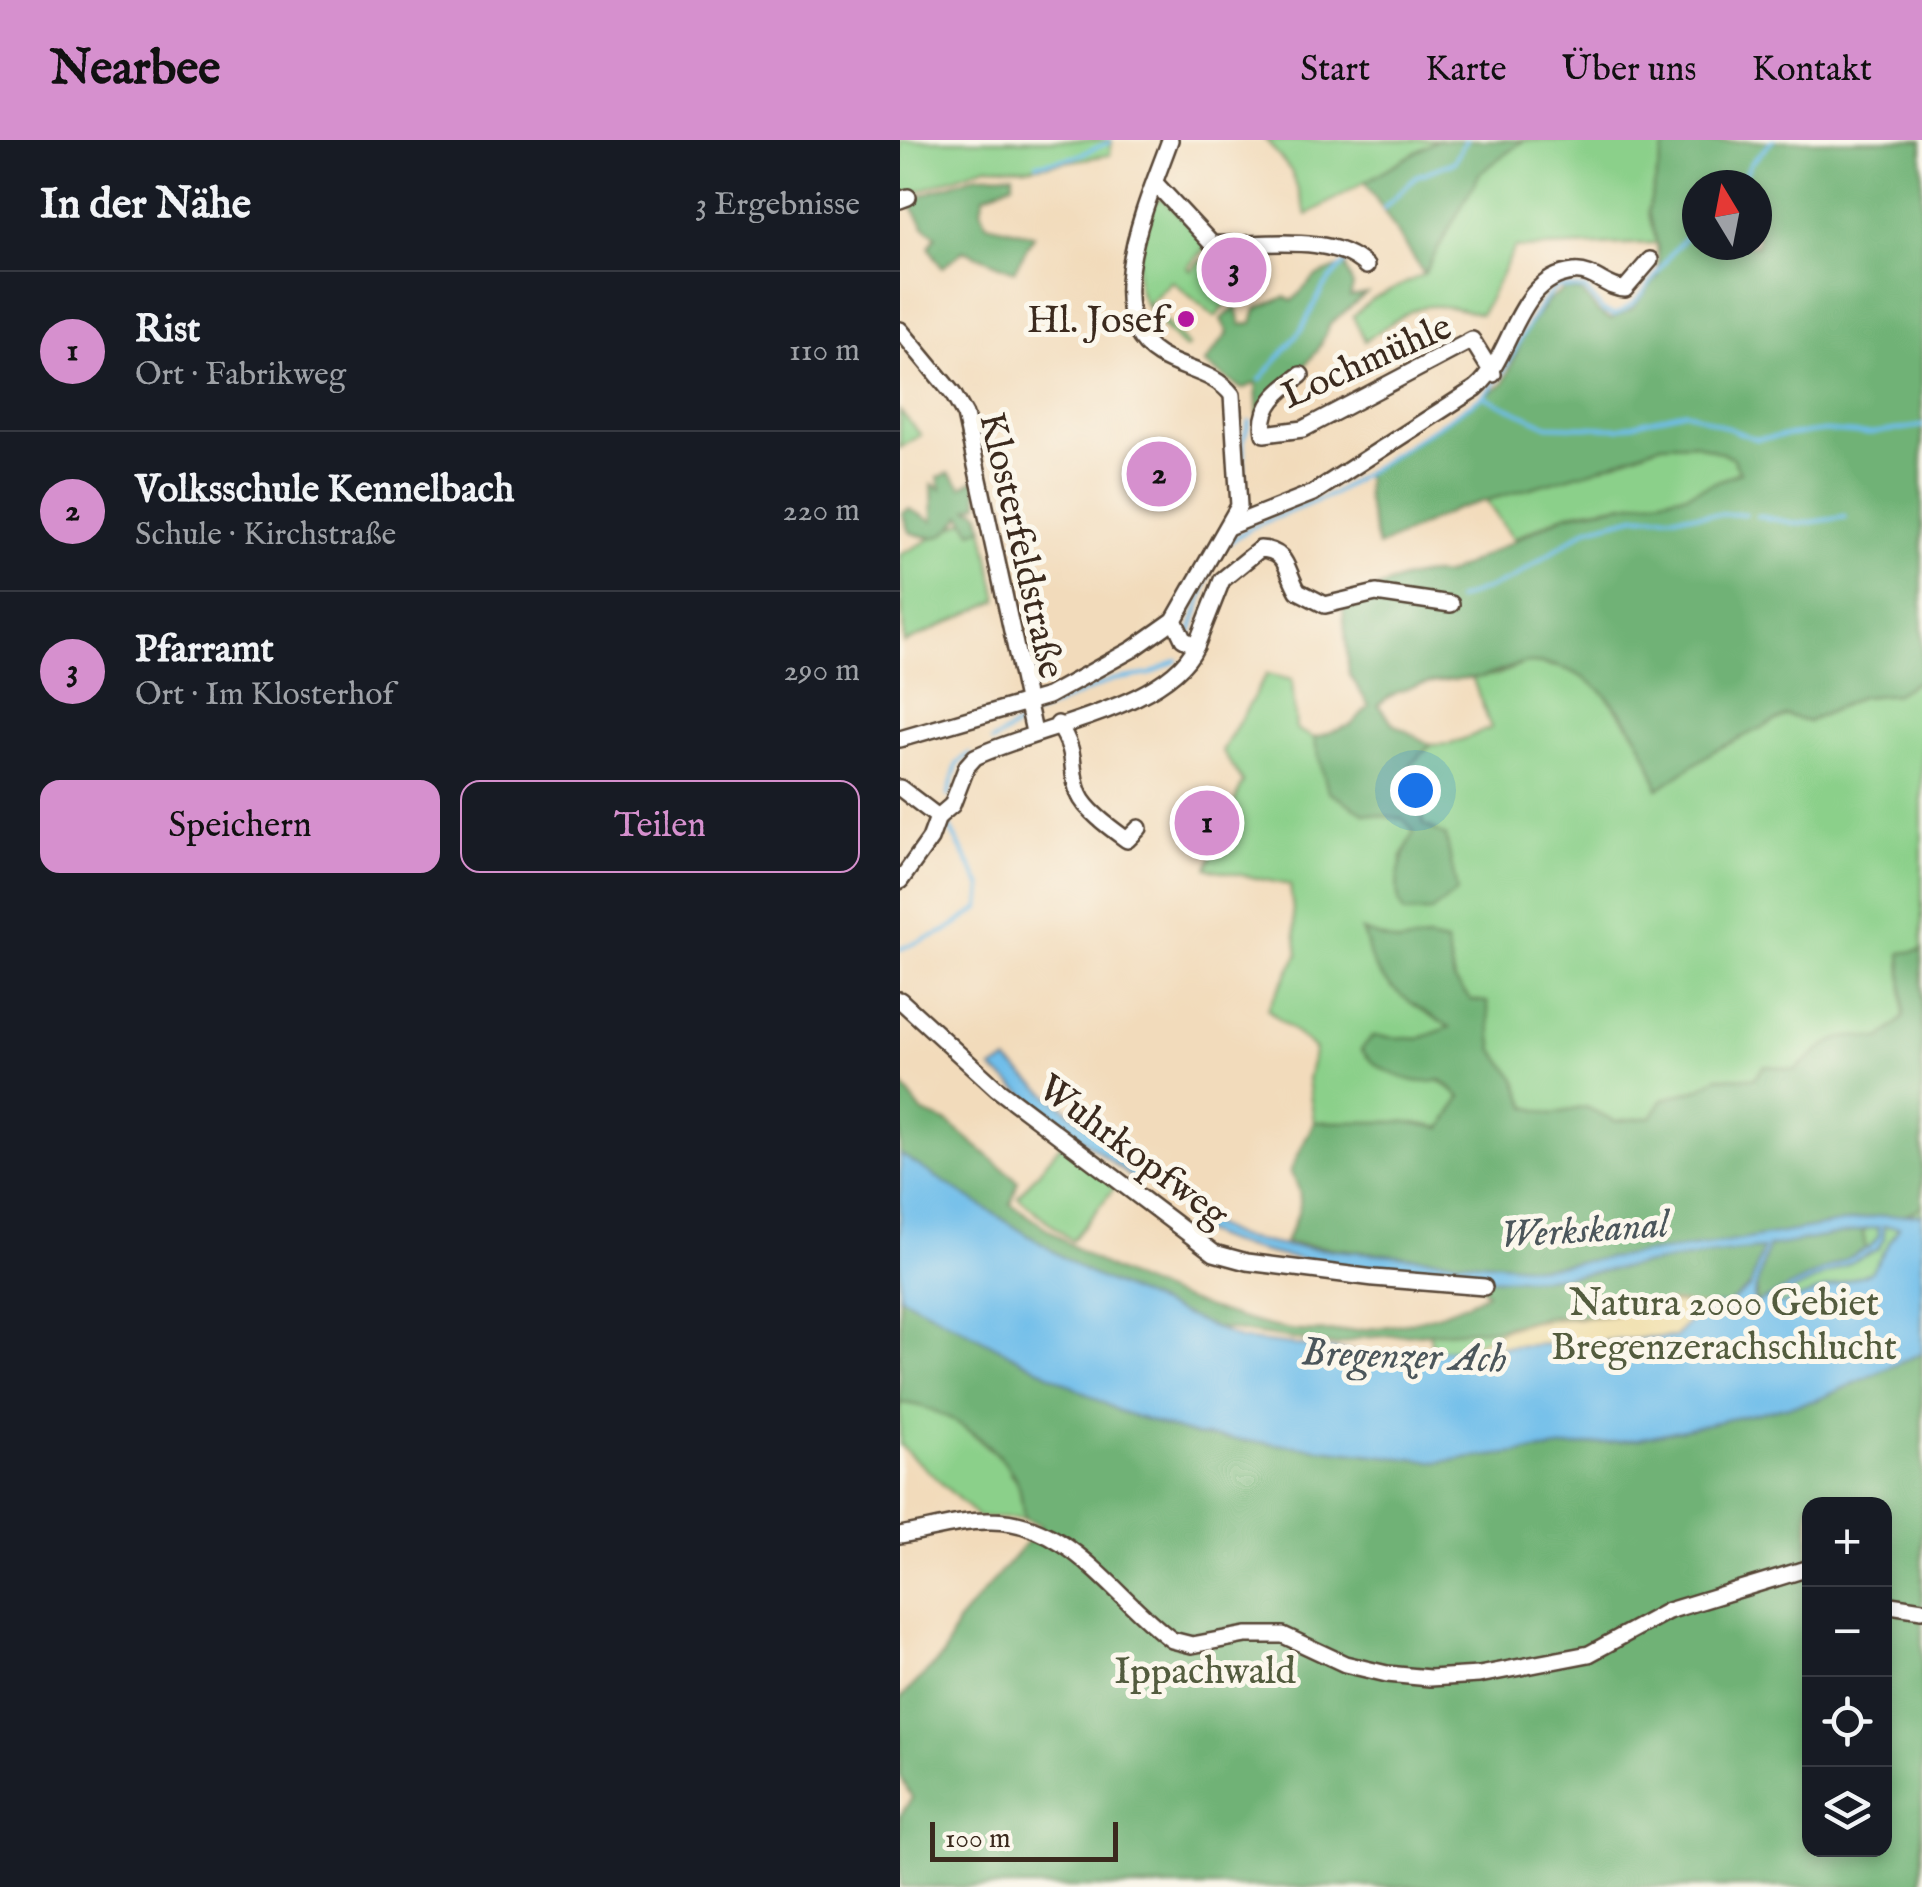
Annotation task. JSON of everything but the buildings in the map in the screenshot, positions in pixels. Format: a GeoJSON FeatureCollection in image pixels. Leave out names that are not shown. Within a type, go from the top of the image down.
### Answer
{"type":"FeatureCollection","features":[{"type":"Feature","properties":{"kind":"street"},"geometry":{"type":"LineString","coordinates":[[900,739],[981,712],[1025,706],[1073,684],[1174,620],[1192,592],[1206,557],[1230,526],[1240,486],[1232,395],[1216,380],[1155,353],[1142,338],[1128,298],[1132,256],[1170,140]]}},
{"type":"Feature","properties":{"kind":"street"},"geometry":{"type":"LineString","coordinates":[[1156,184],[1212,244],[1323,246],[1343,250],[1366,266]]}},
{"type":"Feature","properties":{"kind":"street","name":"Lochmühle"},"geometry":{"type":"LineString","coordinates":[[1230,526],[1313,493],[1440,413],[1492,374],[1527,304],[1554,278],[1582,272],[1625,290],[1650,260]]}},
{"type":"Feature","properties":{"kind":"street","name":"Klosterfeldstraße"},"geometry":{"type":"LineString","coordinates":[[900,330],[953,394],[965,416],[1033,730]]}},
{"type":"Feature","properties":{"kind":"street","name":"Lochmühle"},"geometry":{"type":"LineString","coordinates":[[1301,376],[1279,390],[1266,410],[1264,434],[1303,429],[1472,340],[1492,374]]}},
{"type":"Feature","properties":{"kind":"street"},"geometry":{"type":"LineString","coordinates":[[903,878],[930,839],[967,766],[975,758],[1033,730],[1144,692],[1183,669],[1190,643],[1222,580],[1260,548],[1274,550],[1285,560],[1298,592],[1310,600],[1336,605],[1352,595],[1376,593],[1450,604]]}},
{"type":"Feature","properties":{"kind":"street"},"geometry":{"type":"LineString","coordinates":[[1174,620],[1190,643]]}},
{"type":"Feature","properties":{"kind":"street"},"geometry":{"type":"LineString","coordinates":[[1058,724],[1072,746],[1077,791],[1083,801],[1126,840],[1139,828]]}},
{"type":"Feature","properties":{"kind":"street"},"geometry":{"type":"LineString","coordinates":[[900,788],[943,814]]}},
{"type":"Feature","properties":{"kind":"street","name":"Wuhrkopfweg"},"geometry":{"type":"LineString","coordinates":[[900,1000],[996,1088],[1214,1253],[1247,1262],[1374,1278],[1484,1286]]}},
{"type":"Feature","properties":{"kind":"street"},"geometry":{"type":"LineString","coordinates":[[900,1536],[993,1520],[1021,1523],[1062,1540],[1172,1640],[1192,1645],[1246,1635],[1282,1635],[1345,1664],[1430,1678],[1479,1674],[1589,1654],[1668,1610],[1802,1570]]}},
{"type":"Feature","properties":{"kind":"street"},"geometry":{"type":"LineString","coordinates":[[1892,1605],[1922,1610]]}},
{"type":"Feature","properties":{"kind":"green space"},"geometry":{"type":"Polygon","coordinates":[[[900,140],[1112,141],[1110,155],[1026,168],[986,166],[900,198],[900,140]]]}},
{"type":"Feature","properties":{"kind":"green space"},"geometry":{"type":"Polygon","coordinates":[[[1266,140],[1437,140],[1307,215],[1291,171],[1266,140]]]}},
{"type":"Feature","properties":{"kind":"green space"},"geometry":{"type":"Polygon","coordinates":[[[1437,140],[1524,140],[1480,173],[1424,274],[1365,182],[1437,140]]]}},
{"type":"Feature","properties":{"kind":"green space"},"geometry":{"type":"Polygon","coordinates":[[[1524,140],[1676,140],[1665,142],[1648,211],[1657,243],[1515,248],[1481,314],[1444,306],[1419,308],[1365,341],[1353,316],[1371,300],[1424,274],[1480,173],[1524,140]]]}},
{"type":"Feature","properties":{"kind":"green space"},"geometry":{"type":"Polygon","coordinates":[[[1922,140],[1922,678],[1896,694],[1860,697],[1808,722],[1787,715],[1712,752],[1658,789],[1641,745],[1614,704],[1577,675],[1555,666],[1531,663],[1486,676],[1426,683],[1401,691],[1378,705],[1394,724],[1431,745],[1410,765],[1424,825],[1446,836],[1457,892],[1431,912],[1404,913],[1397,882],[1414,831],[1403,819],[1364,813],[1328,791],[1314,738],[1351,725],[1369,706],[1349,673],[1343,609],[1392,583],[1420,575],[1445,575],[1568,514],[1687,494],[1740,472],[1732,457],[1694,443],[1662,444],[1594,470],[1456,509],[1378,547],[1366,498],[1366,473],[1504,383],[1526,330],[1549,300],[1565,289],[1582,292],[1599,313],[1611,319],[1633,308],[1659,275],[1657,243],[1648,211],[1665,142],[1922,140]]]}},
{"type":"Feature","properties":{"kind":"green space"},"geometry":{"type":"Polygon","coordinates":[[[1013,174],[1013,183],[984,196],[981,209],[987,224],[1034,235],[1014,271],[964,250],[942,268],[929,247],[936,236],[924,227],[908,200],[977,175],[1013,174]]]}},
{"type":"Feature","properties":{"kind":"green space"},"geometry":{"type":"Polygon","coordinates":[[[1162,198],[1205,241],[1205,249],[1187,267],[1191,270],[1201,260],[1232,289],[1226,294],[1231,300],[1215,317],[1172,281],[1148,304],[1188,346],[1185,349],[1151,312],[1138,283],[1140,250],[1153,202],[1162,198]]]}},
{"type":"Feature","properties":{"kind":"green space"},"geometry":{"type":"Polygon","coordinates":[[[1345,265],[1353,286],[1350,297],[1366,294],[1330,324],[1318,350],[1258,421],[1256,383],[1242,389],[1204,364],[1228,333],[1221,319],[1237,307],[1241,325],[1252,323],[1256,309],[1285,297],[1292,301],[1316,276],[1345,265]]]}},
{"type":"Feature","properties":{"kind":"green space"},"geometry":{"type":"Polygon","coordinates":[[[900,411],[921,435],[900,448],[900,411]]]}},
{"type":"Feature","properties":{"kind":"green space"},"geometry":{"type":"Polygon","coordinates":[[[1693,443],[1732,457],[1740,472],[1687,494],[1568,513],[1513,539],[1486,501],[1662,444],[1693,443]]]}},
{"type":"Feature","properties":{"kind":"green space"},"geometry":{"type":"Polygon","coordinates":[[[949,473],[962,487],[975,479],[979,504],[967,509],[977,510],[984,528],[972,532],[962,515],[939,536],[909,532],[902,513],[909,509],[933,521],[932,484],[941,489],[938,477],[949,473]]]}},
{"type":"Feature","properties":{"kind":"green space"},"geometry":{"type":"Polygon","coordinates":[[[980,513],[998,600],[904,643],[900,555],[980,513]]]}},
{"type":"Feature","properties":{"kind":"green space","name":"Natura 2000 Gebiet Bregenzerachschlucht"},"geometry":{"type":"Polygon","coordinates":[[[1528,662],[1569,669],[1600,688],[1648,750],[1658,789],[1712,752],[1787,715],[1808,722],[1860,697],[1896,694],[1922,678],[1922,950],[1901,953],[1904,1017],[1922,1022],[1922,1604],[1892,1525],[1892,1497],[1802,1497],[1802,1501],[1010,1474],[1019,1485],[1024,1519],[978,1517],[900,1445],[900,1403],[915,1404],[955,1421],[1001,1460],[964,1346],[1266,1458],[1456,1467],[1427,1321],[1490,1295],[1527,1107],[1516,1079],[1494,1050],[1487,1002],[1471,1000],[1454,980],[1446,943],[1427,939],[1399,943],[1363,931],[1406,998],[1451,1027],[1418,1039],[1373,1036],[1461,1096],[1442,1128],[1408,1122],[1314,1122],[1308,1079],[1315,1049],[1267,1009],[1298,955],[1290,885],[1207,868],[1243,782],[1222,751],[1267,674],[1292,680],[1296,729],[1314,738],[1328,791],[1364,813],[1404,819],[1414,832],[1401,859],[1434,829],[1424,825],[1410,765],[1431,745],[1451,744],[1491,728],[1472,677],[1497,675],[1528,662]]]}},
{"type":"Feature","properties":{"kind":"green space"},"geometry":{"type":"Polygon","coordinates":[[[1362,931],[1399,943],[1427,939],[1446,943],[1454,980],[1471,1000],[1487,1002],[1494,1050],[1516,1079],[1527,1107],[1552,1114],[1586,1107],[1615,1121],[1651,1117],[1663,1099],[1699,1089],[1718,1077],[1754,1078],[1765,1065],[1795,1070],[1825,1046],[1843,1038],[1881,1039],[1904,1017],[1901,953],[1922,950],[1922,1207],[1904,1215],[1879,1216],[1863,1232],[1866,1249],[1756,1305],[1757,1281],[1728,1304],[1667,1302],[1608,1316],[1548,1316],[1500,1328],[1360,1338],[1336,1346],[1214,1327],[1164,1308],[1086,1272],[900,1154],[900,1083],[923,1113],[949,1123],[1018,1181],[1011,1204],[1064,1241],[1137,1281],[1262,1324],[1302,1331],[1349,1331],[1397,1325],[1466,1304],[1487,1293],[1458,1262],[1284,1243],[1300,1199],[1290,1172],[1314,1122],[1408,1122],[1442,1128],[1461,1097],[1441,1080],[1420,1081],[1397,1075],[1376,1064],[1361,1049],[1373,1036],[1418,1039],[1450,1027],[1385,981],[1371,960],[1362,931]]]}},
{"type":"Feature","properties":{"kind":"green space"},"geometry":{"type":"Polygon","coordinates":[[[1061,1144],[1115,1187],[1072,1241],[1018,1197],[1061,1144]]]}},
{"type":"Feature","properties":{"kind":"green space","name":"Ippachwald"},"geometry":{"type":"Polygon","coordinates":[[[900,1296],[1119,1411],[1196,1435],[1438,1462],[1638,1439],[1817,1400],[1922,1353],[1922,1887],[900,1887],[900,1816],[912,1798],[900,1775],[900,1699],[943,1656],[957,1623],[1041,1526],[1024,1519],[1019,1487],[1001,1458],[970,1431],[916,1405],[900,1403],[900,1296]]]}},
{"type":"Feature","properties":{"kind":"sand"},"geometry":{"type":"Polygon","coordinates":[[[1667,1302],[1704,1306],[1675,1337],[1467,1349],[1519,1324],[1615,1315],[1667,1302]]]}},
{"type":"Feature","properties":{"kind":"water"},"geometry":{"type":"Polygon","coordinates":[[[1007,1061],[1143,1172],[1136,1181],[992,1069],[1007,1061]]]}},
{"type":"Feature","properties":{"kind":"water","name":"Bregenzer Ach"},"geometry":{"type":"Polygon","coordinates":[[[900,1154],[1086,1272],[1240,1339],[1370,1354],[1675,1337],[1704,1306],[1728,1304],[1750,1287],[1763,1249],[1599,1272],[1510,1279],[1416,1274],[1310,1261],[1221,1240],[1193,1226],[1201,1219],[1238,1237],[1284,1246],[1540,1267],[1729,1242],[1879,1216],[1922,1214],[1922,1353],[1817,1400],[1638,1439],[1438,1462],[1196,1435],[1165,1426],[1119,1411],[900,1296],[900,1154]],[[1883,1226],[1884,1238],[1878,1249],[1773,1301],[1783,1304],[1871,1272],[1899,1227],[1883,1226]],[[1878,1227],[1768,1247],[1753,1298],[1755,1304],[1870,1247],[1879,1236],[1878,1227]]]}},
{"type":"Feature","properties":{"kind":"waterway"},"geometry":{"type":"LineString","coordinates":[[1384,208],[1416,176],[1454,162],[1466,140]]}},
{"type":"Feature","properties":{"kind":"waterway"},"geometry":{"type":"LineString","coordinates":[[1748,170],[1773,140]]}},
{"type":"Feature","properties":{"kind":"waterway"},"geometry":{"type":"LineString","coordinates":[[1037,164],[1074,157],[1110,142]]}},
{"type":"Feature","properties":{"kind":"waterway"},"geometry":{"type":"LineString","coordinates":[[1224,546],[1250,528],[1333,494],[1483,396],[1556,287],[1585,289],[1603,311],[1614,315],[1638,298],[1682,242]]}},
{"type":"Feature","properties":{"kind":"waterway"},"geometry":{"type":"LineString","coordinates":[[1260,380],[1301,330],[1323,288],[1349,258]]}},
{"type":"Feature","properties":{"kind":"waterway"},"geometry":{"type":"LineString","coordinates":[[1483,396],[1548,426],[1619,428],[1685,411],[1755,439],[1826,431],[1867,434],[1922,426]]}},
{"type":"Feature","properties":{"kind":"waterway"},"geometry":{"type":"LineString","coordinates":[[1245,502],[1243,442],[1249,421]]}},
{"type":"Feature","properties":{"kind":"waterway"},"geometry":{"type":"LineString","coordinates":[[1457,600],[1512,579],[1588,528],[1636,516],[1746,514]]}},
{"type":"Feature","properties":{"kind":"waterway"},"geometry":{"type":"LineString","coordinates":[[1757,516],[1799,524],[1845,517]]}},
{"type":"Feature","properties":{"kind":"waterway"},"geometry":{"type":"LineString","coordinates":[[1189,639],[1210,571]]}},
{"type":"Feature","properties":{"kind":"waterway"},"geometry":{"type":"LineString","coordinates":[[1034,715],[1112,680],[1150,674],[1177,660]]}},
{"type":"Feature","properties":{"kind":"waterway"},"geometry":{"type":"LineString","coordinates":[[992,742],[1026,720]]}},
{"type":"Feature","properties":{"kind":"waterway"},"geometry":{"type":"LineString","coordinates":[[948,796],[957,764],[970,753]]}},
{"type":"Feature","properties":{"kind":"waterway"},"geometry":{"type":"LineString","coordinates":[[900,949],[946,931],[980,908],[982,887],[945,819]]}},
{"type":"Feature","properties":{"kind":"place","name":"Pfarramt"},"geometry":{"type":"Point","coordinates":[1234,270]}},
{"type":"Feature","properties":{"kind":"place","name":"Hl. Josef"},"geometry":{"type":"Point","coordinates":[1186,319]}},
{"type":"Feature","properties":{"kind":"place","name":"Volksschule Kennelbach"},"geometry":{"type":"Point","coordinates":[1159,474]}},
{"type":"Feature","properties":{"kind":"place","name":"Rist"},"geometry":{"type":"Point","coordinates":[1207,823]}},
{"type":"Feature","properties":{"kind":"water label","name":"Werkskanal"},"geometry":{"type":"Point","coordinates":[1584,1228]}}]}
